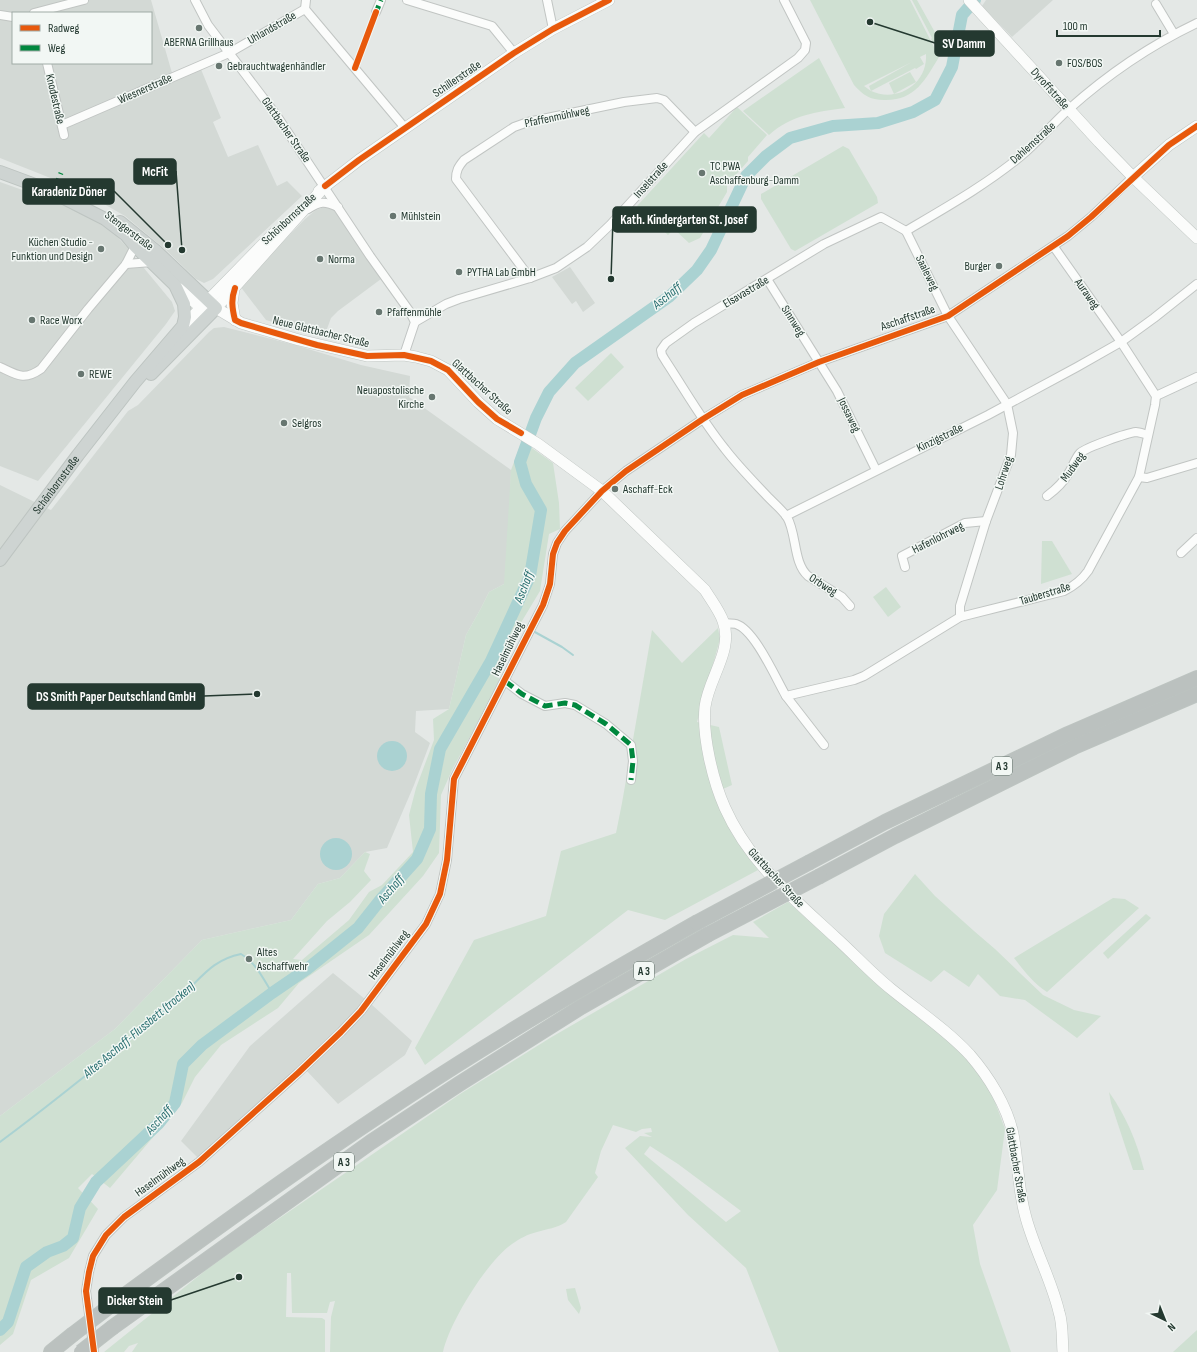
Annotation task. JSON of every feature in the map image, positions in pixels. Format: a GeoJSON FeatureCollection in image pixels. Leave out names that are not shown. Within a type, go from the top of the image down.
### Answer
{"type":"FeatureCollection","features":[{"type":"Feature","properties":{"kind":"highway","name":"A 3"},"geometry":{"type":"LineString","coordinates":[[51,1352],[110,1306],[231,1217],[361,1127],[508,1033],[696,923],[885,822],[1068,734],[1197,678]]}},
{"type":"Feature","properties":{"kind":"highway","name":"A 3"},"geometry":{"type":"LineString","coordinates":[[81,1352],[113,1327],[371,1142],[458,1084],[581,1007],[707,935],[895,836],[1074,747],[1197,694]]}},
{"type":"Feature","properties":{"kind":"main road"},"geometry":{"type":"LineString","coordinates":[[0,163],[55,188],[70,200]]}},
{"type":"Feature","properties":{"kind":"main road"},"geometry":{"type":"LineString","coordinates":[[0,172],[70,200]]}},
{"type":"Feature","properties":{"kind":"main road"},"geometry":{"type":"LineString","coordinates":[[0,178],[70,200]]}},
{"type":"Feature","properties":{"kind":"main road","name":"Stengerstraße"},"geometry":{"type":"LineString","coordinates":[[70,200],[105,219],[126,235],[135,246],[175,285]]}},
{"type":"Feature","properties":{"kind":"main road","name":"Stengerstraße"},"geometry":{"type":"LineString","coordinates":[[70,200],[103,210],[130,229],[157,252],[208,308]]}},
{"type":"Feature","properties":{"kind":"main road"},"geometry":{"type":"LineString","coordinates":[[175,285],[184,304],[185,317],[183,326]]}},
{"type":"Feature","properties":{"kind":"main road","name":"Schönbornstraße"},"geometry":{"type":"LineString","coordinates":[[113,410],[141,384],[208,308]]}},
{"type":"Feature","properties":{"kind":"main road","name":"Schönbornstraße"},"geometry":{"type":"LineString","coordinates":[[0,560],[113,410],[183,326]]}},
{"type":"Feature","properties":{"kind":"street"},"geometry":{"type":"LineString","coordinates":[[38,12],[84,0]]}},
{"type":"Feature","properties":{"kind":"street","name":"Glattbacher Straße"},"geometry":{"type":"LineString","coordinates":[[196,0],[208,25],[228,53],[278,116],[415,322]]}},
{"type":"Feature","properties":{"kind":"street"},"geometry":{"type":"LineString","coordinates":[[306,0],[305,9],[405,128]]}},
{"type":"Feature","properties":{"kind":"street"},"geometry":{"type":"LineString","coordinates":[[376,12],[381,0]]}},
{"type":"Feature","properties":{"kind":"street"},"geometry":{"type":"LineString","coordinates":[[407,0],[492,26],[514,53]]}},
{"type":"Feature","properties":{"kind":"street"},"geometry":{"type":"LineString","coordinates":[[547,0],[553,29]]}},
{"type":"Feature","properties":{"kind":"street","name":"Schillerstraße"},"geometry":{"type":"LineString","coordinates":[[325,186],[359,160],[514,53],[553,29],[609,0]]}},
{"type":"Feature","properties":{"kind":"street","name":"Inselstraße"},"geometry":{"type":"LineString","coordinates":[[415,322],[452,301],[530,278],[556,268],[587,247],[610,225],[695,132],[798,58],[805,50],[806,43],[784,0]]}},
{"type":"Feature","properties":{"kind":"street","name":"Dyroffstraße"},"geometry":{"type":"LineString","coordinates":[[969,0],[1133,178],[1197,238]]}},
{"type":"Feature","properties":{"kind":"street"},"geometry":{"type":"LineString","coordinates":[[1156,4],[1174,34]]}},
{"type":"Feature","properties":{"kind":"street","name":"Uhlandstraße"},"geometry":{"type":"LineString","coordinates":[[228,53],[305,9]]}},
{"type":"Feature","properties":{"kind":"street"},"geometry":{"type":"LineString","coordinates":[[0,15],[12,16]]}},
{"type":"Feature","properties":{"kind":"street","name":"Dahlemstraße"},"geometry":{"type":"LineString","coordinates":[[906,231],[954,203],[1021,156],[1069,110],[1111,75],[1174,34],[1197,23]]}},
{"type":"Feature","properties":{"kind":"street","name":"Wiesnerstraße"},"geometry":{"type":"LineString","coordinates":[[62,125],[228,53]]}},
{"type":"Feature","properties":{"kind":"street","name":"Knodestraße"},"geometry":{"type":"LineString","coordinates":[[47,64],[64,135]]}},
{"type":"Feature","properties":{"kind":"street","name":"Pfaffenmühlweg"},"geometry":{"type":"LineString","coordinates":[[530,278],[456,179],[458,166],[464,160],[514,126],[624,102],[656,98],[664,100],[695,132]]}},
{"type":"Feature","properties":{"kind":"street","name":"Aschaffstraße"},"geometry":{"type":"LineString","coordinates":[[602,491],[626,471],[703,419],[742,395],[819,362],[948,316],[1054,247],[1091,217],[1168,145],[1197,126]]}},
{"type":"Feature","properties":{"kind":"street","name":"Schönbornstraße"},"geometry":{"type":"LineString","coordinates":[[183,326],[235,288],[325,186]]}},
{"type":"Feature","properties":{"kind":"street","name":"Schönbornstraße"},"geometry":{"type":"LineString","coordinates":[[208,308],[290,216],[325,186]]}},
{"type":"Feature","properties":{"kind":"street"},"geometry":{"type":"LineString","coordinates":[[301,213],[316,204],[329,203],[339,208]]}},
{"type":"Feature","properties":{"kind":"street","name":"Elsavastraße"},"geometry":{"type":"LineString","coordinates":[[703,419],[662,355],[661,350],[666,343],[694,323],[824,244],[881,216],[906,231]]}},
{"type":"Feature","properties":{"kind":"street","name":"Saaleweg"},"geometry":{"type":"LineString","coordinates":[[906,231],[948,316]]}},
{"type":"Feature","properties":{"kind":"street","name":"Stengerstraße"},"geometry":{"type":"LineString","coordinates":[[0,367],[19,376],[28,376],[41,368],[126,264],[135,246]]}},
{"type":"Feature","properties":{"kind":"street","name":"Auraweg"},"geometry":{"type":"LineString","coordinates":[[1054,247],[1121,342]]}},
{"type":"Feature","properties":{"kind":"street","name":"Stengerstraße"},"geometry":{"type":"LineString","coordinates":[[126,264],[152,262]]}},
{"type":"Feature","properties":{"kind":"street","name":"Sinnweg"},"geometry":{"type":"LineString","coordinates":[[767,280],[819,362]]}},
{"type":"Feature","properties":{"kind":"street","name":"Kinzigstraße"},"geometry":{"type":"LineString","coordinates":[[786,516],[1048,383],[1121,342],[1197,284]]}},
{"type":"Feature","properties":{"kind":"street","name":"Stengerstraße"},"geometry":{"type":"LineString","coordinates":[[175,285],[208,308]]}},
{"type":"Feature","properties":{"kind":"street"},"geometry":{"type":"LineString","coordinates":[[235,288],[232,303],[238,321]]}},
{"type":"Feature","properties":{"kind":"street","name":"Neue Glattbacher Straße"},"geometry":{"type":"LineString","coordinates":[[208,308],[219,319],[238,321],[317,345],[367,356],[404,355]]}},
{"type":"Feature","properties":{"kind":"street","name":"Lohrweg"},"geometry":{"type":"LineString","coordinates":[[948,316],[1007,404],[1013,433],[1011,455],[986,521],[960,606],[960,617]]}},
{"type":"Feature","properties":{"kind":"street"},"geometry":{"type":"LineString","coordinates":[[404,355],[415,322]]}},
{"type":"Feature","properties":{"kind":"street"},"geometry":{"type":"LineString","coordinates":[[1121,342],[1156,396],[1197,377]]}},
{"type":"Feature","properties":{"kind":"street","name":"Glattbacher Straße"},"geometry":{"type":"LineString","coordinates":[[404,355],[431,361],[448,370],[478,402],[497,419],[538,444],[602,491],[705,590],[724,623],[726,638],[724,649],[708,692],[705,709],[705,736],[716,786],[724,807],[737,833],[760,865],[869,970],[951,1036],[980,1067],[994,1088],[1008,1118],[1013,1134],[1025,1214],[1060,1313],[1064,1352]]}},
{"type":"Feature","properties":{"kind":"street","name":"Jossaweg"},"geometry":{"type":"LineString","coordinates":[[819,362],[837,391],[876,470]]}},
{"type":"Feature","properties":{"kind":"street","name":"Tauberstraße"},"geometry":{"type":"LineString","coordinates":[[786,696],[854,680],[864,676],[960,617],[1064,591],[1082,580],[1138,477],[1156,396]]}},
{"type":"Feature","properties":{"kind":"street"},"geometry":{"type":"LineString","coordinates":[[703,419],[730,455],[786,516]]}},
{"type":"Feature","properties":{"kind":"street","name":"Mudweg"},"geometry":{"type":"LineString","coordinates":[[1047,496],[1057,488],[1068,475],[1080,452],[1086,448],[1136,432],[1148,435]]}},
{"type":"Feature","properties":{"kind":"street"},"geometry":{"type":"LineString","coordinates":[[1138,477],[1148,478],[1197,463]]}},
{"type":"Feature","properties":{"kind":"street","name":"Haselmühlweg"},"geometry":{"type":"LineString","coordinates":[[94,1352],[86,1291],[93,1256],[106,1235],[124,1217],[199,1162],[298,1073],[341,1032],[361,1011],[426,924],[440,894],[447,860],[454,779],[505,681],[547,595],[550,584],[553,554],[557,543],[565,531],[602,491]]}},
{"type":"Feature","properties":{"kind":"street","name":"Orbweg"},"geometry":{"type":"LineString","coordinates":[[786,516],[792,526],[803,572],[842,597],[850,606]]}},
{"type":"Feature","properties":{"kind":"street","name":"Hafenlohrweg"},"geometry":{"type":"LineString","coordinates":[[905,568],[902,556],[965,523],[986,521]]}},
{"type":"Feature","properties":{"kind":"street"},"geometry":{"type":"LineString","coordinates":[[1181,553],[1197,538]]}},
{"type":"Feature","properties":{"kind":"street"},"geometry":{"type":"LineString","coordinates":[[724,623],[737,624],[745,629],[762,651],[786,696],[824,745]]}},
{"type":"Feature","properties":{"kind":"street","name":"Haselmühlweg"},"geometry":{"type":"LineString","coordinates":[[505,681],[522,694],[545,706],[565,703],[575,705],[606,724],[630,745],[633,761],[631,780]]}},
{"type":"Feature","properties":{"kind":"shaded area"},"geometry":{"type":"Polygon","coordinates":[[[0,0],[151,0],[172,73],[198,62],[221,118],[213,122],[228,157],[258,145],[277,186],[287,181],[302,196],[213,279],[204,283],[196,279],[166,250],[125,216],[90,196],[53,179],[0,158],[0,0]]]}},
{"type":"Feature","properties":{"kind":"shaded area"},"geometry":{"type":"Polygon","coordinates":[[[986,0],[1053,0],[1012,37],[982,6],[986,0]]]}},
{"type":"Feature","properties":{"kind":"shaded area"},"geometry":{"type":"Polygon","coordinates":[[[0,182],[73,208],[112,231],[172,302],[175,311],[38,481],[0,466],[0,182]]]}},
{"type":"Feature","properties":{"kind":"shaded area"},"geometry":{"type":"Polygon","coordinates":[[[327,206],[336,210],[381,279],[338,311],[331,318],[324,337],[266,320],[240,286],[305,219],[316,210],[327,206]]]}},
{"type":"Feature","properties":{"kind":"shaded area"},"geometry":{"type":"Polygon","coordinates":[[[570,267],[595,303],[583,312],[576,301],[572,304],[552,277],[570,267]]]}},
{"type":"Feature","properties":{"kind":"shaded area"},"geometry":{"type":"Polygon","coordinates":[[[224,327],[295,345],[361,365],[410,376],[409,397],[511,470],[509,575],[504,584],[489,592],[466,635],[449,709],[416,711],[415,732],[430,743],[387,848],[365,852],[340,878],[318,884],[291,920],[202,940],[115,1029],[0,1116],[0,485],[51,510],[128,411],[138,405],[209,332],[214,328],[224,327]]]}},
{"type":"Feature","properties":{"kind":"shaded area"},"geometry":{"type":"Polygon","coordinates":[[[333,973],[371,1004],[412,1041],[405,1055],[338,1104],[306,1070],[204,1164],[181,1141],[250,1046],[333,973]]]}},
{"type":"Feature","properties":{"kind":"green space"},"geometry":{"type":"Polygon","coordinates":[[[810,0],[910,0],[939,57],[929,74],[918,88],[904,97],[895,99],[879,100],[871,98],[861,92],[854,85],[810,0]],[[926,54],[920,57],[924,64],[916,69],[915,68],[871,91],[881,94],[891,94],[909,88],[922,74],[925,65],[926,54]],[[912,62],[864,86],[871,91],[869,86],[912,62]]]}},
{"type":"Feature","properties":{"kind":"green space"},"geometry":{"type":"Polygon","coordinates":[[[912,0],[917,0],[942,45],[936,49],[931,39],[932,38],[912,0]]]}},
{"type":"Feature","properties":{"kind":"green space"},"geometry":{"type":"Polygon","coordinates":[[[819,58],[845,108],[814,113],[795,119],[777,128],[769,135],[743,111],[819,58]]]}},
{"type":"Feature","properties":{"kind":"green space"},"geometry":{"type":"Polygon","coordinates":[[[910,72],[916,82],[894,94],[889,83],[910,72]]]}},
{"type":"Feature","properties":{"kind":"green space","name":"TC PWA Aschaffenburg-Damm"},"geometry":{"type":"Polygon","coordinates":[[[737,107],[767,135],[748,157],[748,161],[727,185],[727,192],[700,238],[689,243],[674,229],[668,235],[637,206],[704,133],[709,138],[737,107]]]}},
{"type":"Feature","properties":{"kind":"green space"},"geometry":{"type":"Polygon","coordinates":[[[843,146],[849,149],[877,197],[878,203],[795,251],[791,249],[761,199],[761,194],[843,146]]]}},
{"type":"Feature","properties":{"kind":"green space"},"geometry":{"type":"Polygon","coordinates":[[[611,353],[624,367],[588,401],[575,388],[611,353]]]}},
{"type":"Feature","properties":{"kind":"green space"},"geometry":{"type":"Polygon","coordinates":[[[522,441],[553,463],[559,503],[560,529],[549,534],[540,591],[510,641],[494,676],[501,679],[452,770],[441,795],[439,853],[423,876],[369,935],[299,983],[278,1008],[221,1045],[195,1077],[182,1103],[110,1188],[92,1174],[78,1188],[98,1209],[69,1258],[31,1280],[13,1334],[0,1345],[0,1116],[115,1029],[202,940],[291,920],[318,884],[340,878],[365,852],[370,854],[364,871],[371,880],[350,902],[327,921],[293,959],[302,960],[349,920],[369,892],[382,885],[413,852],[409,815],[416,788],[434,740],[433,719],[449,709],[466,635],[489,592],[504,584],[511,470],[522,441]]]}},
{"type":"Feature","properties":{"kind":"green space"},"geometry":{"type":"Polygon","coordinates":[[[1042,541],[1052,541],[1072,574],[1041,584],[1042,541]]]}},
{"type":"Feature","properties":{"kind":"green space"},"geometry":{"type":"Polygon","coordinates":[[[886,587],[901,607],[888,617],[873,597],[886,587]]]}},
{"type":"Feature","properties":{"kind":"green space"},"geometry":{"type":"Polygon","coordinates":[[[718,628],[720,639],[697,722],[719,727],[732,785],[714,793],[732,834],[758,870],[665,920],[628,910],[425,1065],[415,1048],[474,940],[546,916],[561,851],[616,833],[652,630],[682,663],[718,628]]]}},
{"type":"Feature","properties":{"kind":"green space"},"geometry":{"type":"Polygon","coordinates":[[[915,874],[935,896],[995,949],[1043,995],[1074,1010],[1101,1016],[1077,1038],[1025,1000],[1000,996],[978,974],[969,987],[944,970],[931,982],[885,953],[879,936],[884,914],[915,874]]]}},
{"type":"Feature","properties":{"kind":"green space"},"geometry":{"type":"Polygon","coordinates":[[[1113,898],[1125,899],[1139,908],[1047,992],[1033,981],[1014,958],[1113,898]]]}},
{"type":"Feature","properties":{"kind":"green space"},"geometry":{"type":"Polygon","coordinates":[[[788,902],[868,974],[975,1063],[992,1094],[1005,1129],[997,1190],[973,1225],[980,1264],[1011,1352],[779,1352],[746,1268],[688,1215],[625,1148],[640,1136],[652,1137],[644,1133],[652,1132],[651,1128],[642,1129],[636,1132],[613,1125],[601,1151],[595,1173],[598,1177],[566,1222],[556,1227],[524,1237],[502,1252],[470,1294],[453,1325],[443,1352],[330,1352],[331,1317],[335,1301],[330,1302],[327,1313],[292,1313],[291,1273],[287,1273],[286,1317],[322,1318],[325,1320],[325,1352],[132,1352],[138,1343],[129,1346],[124,1352],[104,1352],[206,1270],[460,1094],[550,1038],[686,959],[733,935],[769,938],[753,922],[788,902]],[[650,1146],[644,1154],[726,1222],[741,1211],[678,1164],[650,1146]]]}},
{"type":"Feature","properties":{"kind":"green space"},"geometry":{"type":"Polygon","coordinates":[[[1146,914],[1151,918],[1108,959],[1103,953],[1146,914]]]}},
{"type":"Feature","properties":{"kind":"green space"},"geometry":{"type":"Polygon","coordinates":[[[1109,1092],[1121,1111],[1130,1130],[1138,1149],[1144,1170],[1133,1170],[1111,1103],[1109,1092]]]}},
{"type":"Feature","properties":{"kind":"green space"},"geometry":{"type":"Polygon","coordinates":[[[575,1288],[581,1308],[579,1314],[568,1300],[566,1289],[575,1288]]]}},
{"type":"Feature","properties":{"kind":"green space"},"geometry":{"type":"Polygon","coordinates":[[[1197,1330],[1197,1352],[1173,1352],[1197,1330]]]}},
{"type":"Feature","properties":{"kind":"water"},"geometry":{"type":"Polygon","coordinates":[[[392,741],[403,745],[407,756],[403,767],[392,771],[381,767],[377,756],[381,745],[392,741]]]}},
{"type":"Feature","properties":{"kind":"water"},"geometry":{"type":"Polygon","coordinates":[[[333,838],[339,838],[349,845],[352,854],[351,860],[345,867],[339,870],[333,870],[323,863],[320,857],[320,851],[327,841],[333,838]]]}},
{"type":"Feature","properties":{"kind":"waterway","name":"Aschaff"},"geometry":{"type":"LineString","coordinates":[[0,1330],[8,1322],[26,1267],[47,1252],[63,1246],[73,1238],[80,1208],[96,1182],[159,1123],[175,1103],[183,1064],[202,1045],[307,969],[358,928],[381,899],[417,859],[430,829],[431,794],[440,749],[491,661],[530,576],[541,510],[526,484],[520,462],[536,418],[549,392],[575,363],[670,296],[697,270],[711,250],[746,176],[766,156],[790,138],[833,126],[878,123],[913,112],[935,100],[952,67],[962,15],[975,0]]}},
{"type":"Feature","properties":{"kind":"waterway"},"geometry":{"type":"LineString","coordinates":[[511,618],[529,629]]}},
{"type":"Feature","properties":{"kind":"waterway"},"geometry":{"type":"LineString","coordinates":[[533,631],[562,647],[573,655]]}},
{"type":"Feature","properties":{"kind":"waterway","name":"Altes Aschaff-Flussbett (trocken)"},"geometry":{"type":"LineString","coordinates":[[0,1142],[121,1047],[170,1006],[214,965],[241,954],[255,966],[272,993]]}},
{"type":"Feature","properties":{"kind":"marked path"},"geometry":{"type":"LineString","coordinates":[[375,15],[381,0]]}},
{"type":"Feature","properties":{"kind":"marked path"},"geometry":{"type":"LineString","coordinates":[[55,188],[61,173]]}},
{"type":"Feature","properties":{"kind":"marked path"},"geometry":{"type":"LineString","coordinates":[[505,681],[522,694],[545,706],[565,703],[575,705],[606,724],[631,745],[633,761],[631,780]]}},
{"type":"Feature","properties":{"kind":"cycle path"},"geometry":{"type":"LineString","coordinates":[[325,186],[359,160],[514,53],[553,29],[609,0]]}},
{"type":"Feature","properties":{"kind":"cycle path"},"geometry":{"type":"LineString","coordinates":[[355,68],[376,12]]}},
{"type":"Feature","properties":{"kind":"cycle path"},"geometry":{"type":"LineString","coordinates":[[94,1352],[86,1291],[93,1256],[106,1235],[124,1217],[199,1162],[298,1073],[341,1032],[361,1011],[426,924],[440,894],[447,860],[454,779],[543,605],[550,584],[553,554],[557,543],[565,531],[602,491],[626,471],[703,419],[742,395],[819,362],[948,316],[1068,236],[1091,217],[1169,145],[1197,126]]}},
{"type":"Feature","properties":{"kind":"cycle path"},"geometry":{"type":"LineString","coordinates":[[235,288],[232,304],[235,320],[317,345],[367,356],[404,355],[431,361],[448,370],[478,402],[497,419],[521,433]]}},
{"type":"Feature","properties":{"kind":"place","name":"SV Damm"},"geometry":{"type":"Point","coordinates":[870,22]}},
{"type":"Feature","properties":{"kind":"place","name":"ABERNA Grillhaus"},"geometry":{"type":"Point","coordinates":[199,28]}},
{"type":"Feature","properties":{"kind":"place","name":"FOS/BOS"},"geometry":{"type":"Point","coordinates":[1059,63]}},
{"type":"Feature","properties":{"kind":"place","name":"Gebrauchtwagenhändler"},"geometry":{"type":"Point","coordinates":[219,66]}},
{"type":"Feature","properties":{"kind":"place","name":"TC PWA Aschaffenburg-Damm"},"geometry":{"type":"Point","coordinates":[702,173]}},
{"type":"Feature","properties":{"kind":"place","name":"Mühlstein"},"geometry":{"type":"Point","coordinates":[393,216]}},
{"type":"Feature","properties":{"kind":"place","name":"Karadeniz Döner"},"geometry":{"type":"Point","coordinates":[168,245]}},
{"type":"Feature","properties":{"kind":"place","name":"Küchen Studio - Funktion und Design"},"geometry":{"type":"Point","coordinates":[101,249]}},
{"type":"Feature","properties":{"kind":"place","name":"McFit"},"geometry":{"type":"Point","coordinates":[182,250]}},
{"type":"Feature","properties":{"kind":"place","name":"Norma"},"geometry":{"type":"Point","coordinates":[320,259]}},
{"type":"Feature","properties":{"kind":"place","name":"Burger"},"geometry":{"type":"Point","coordinates":[999,266]}},
{"type":"Feature","properties":{"kind":"place","name":"PYTHA Lab GmbH"},"geometry":{"type":"Point","coordinates":[459,272]}},
{"type":"Feature","properties":{"kind":"place","name":"Kath. Kindergarten St. Josef"},"geometry":{"type":"Point","coordinates":[611,279]}},
{"type":"Feature","properties":{"kind":"place","name":"Pfaffenmühle"},"geometry":{"type":"Point","coordinates":[379,312]}},
{"type":"Feature","properties":{"kind":"place","name":"Race Worx"},"geometry":{"type":"Point","coordinates":[32,320]}},
{"type":"Feature","properties":{"kind":"place","name":"REWE"},"geometry":{"type":"Point","coordinates":[81,374]}},
{"type":"Feature","properties":{"kind":"place","name":"Neuapostolische Kirche"},"geometry":{"type":"Point","coordinates":[432,397]}},
{"type":"Feature","properties":{"kind":"place","name":"Selgros"},"geometry":{"type":"Point","coordinates":[284,423]}},
{"type":"Feature","properties":{"kind":"place","name":"Aschaff-Eck"},"geometry":{"type":"Point","coordinates":[615,489]}},
{"type":"Feature","properties":{"kind":"place","name":"DS Smith Paper Deutschland GmbH"},"geometry":{"type":"Point","coordinates":[257,694]}},
{"type":"Feature","properties":{"kind":"place","name":"Altes Aschaffwehr"},"geometry":{"type":"Point","coordinates":[249,959]}},
{"type":"Feature","properties":{"kind":"place","name":"Dicker Stein"},"geometry":{"type":"Point","coordinates":[239,1277]}}]}
